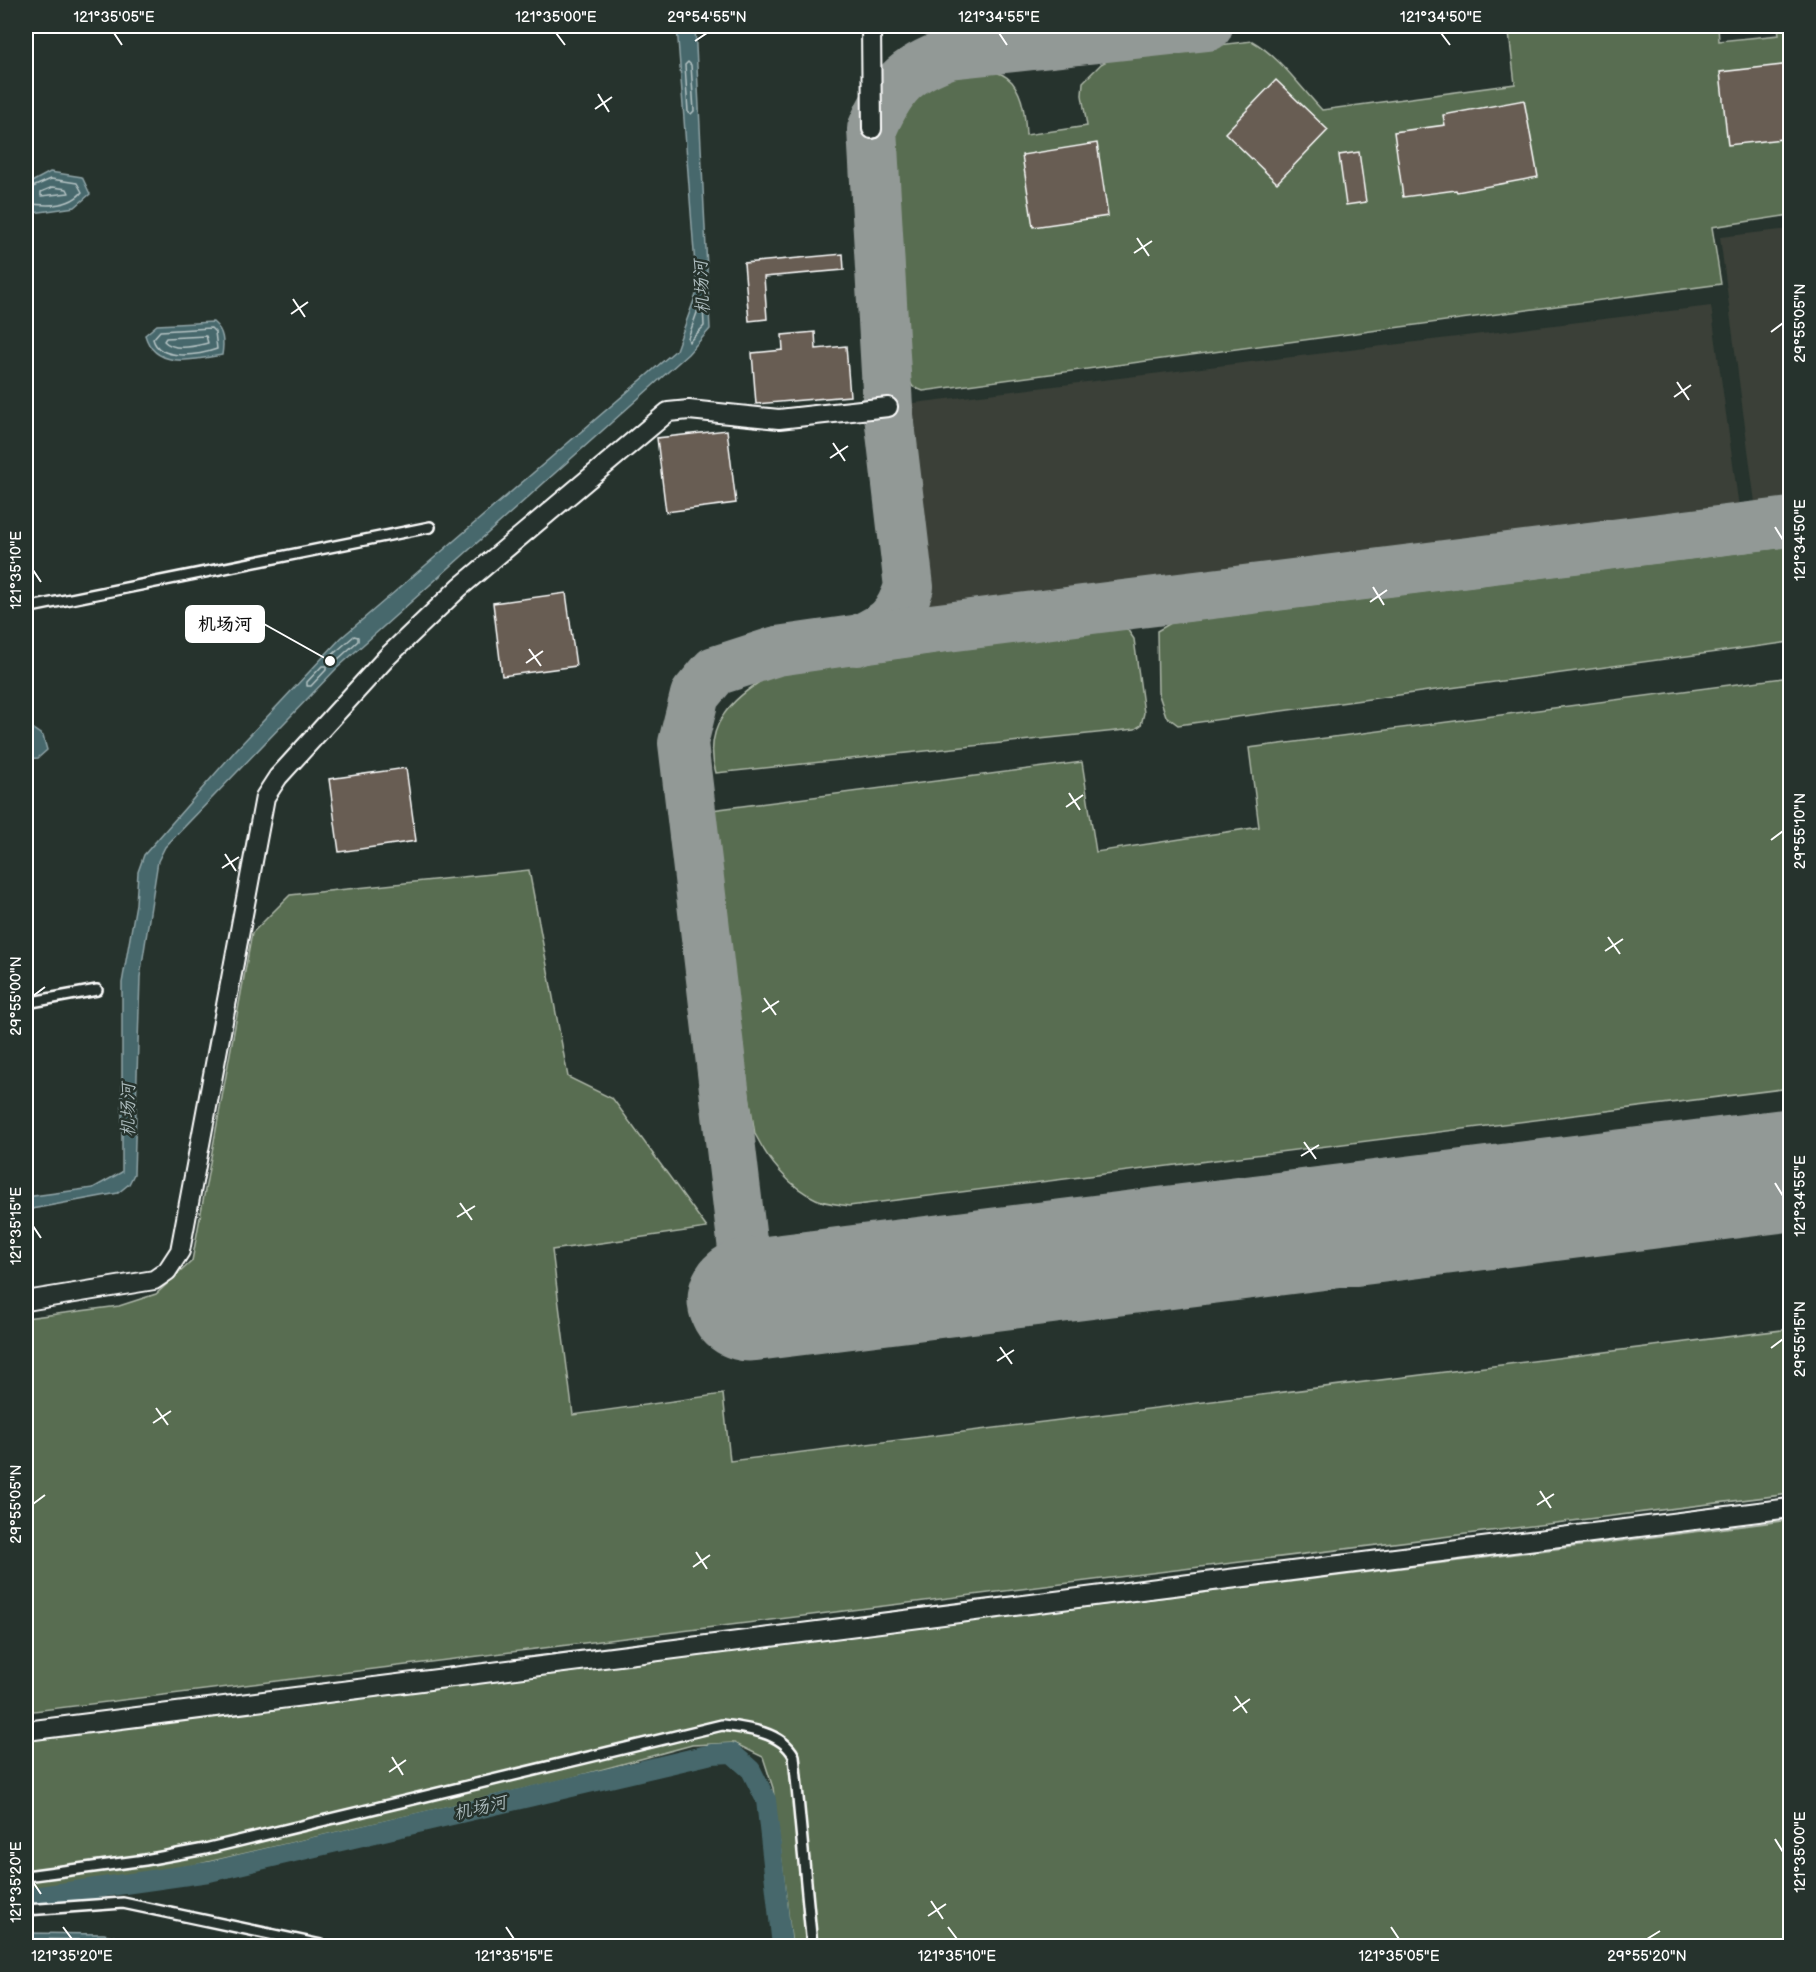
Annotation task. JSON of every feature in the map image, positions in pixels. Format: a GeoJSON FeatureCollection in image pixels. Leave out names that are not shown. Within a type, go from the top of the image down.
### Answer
{"type":"FeatureCollection","features":[{"type":"Feature","properties":{"kind":"street"},"geometry":{"type":"LineString","coordinates":[[871,26],[872,129]]}},
{"type":"Feature","properties":{"kind":"street"},"geometry":{"type":"LineString","coordinates":[[26,1301],[154,1280],[167,1271],[180,1251],[266,797],[278,777],[388,656],[460,587],[668,412],[689,410],[779,419],[888,406]]}},
{"type":"Feature","properties":{"kind":"street"},"geometry":{"type":"LineString","coordinates":[[26,1731],[1791,1508]]}},
{"type":"Feature","properties":{"kind":"lane"},"geometry":{"type":"LineString","coordinates":[[26,608],[430,527]]}},
{"type":"Feature","properties":{"kind":"lane"},"geometry":{"type":"LineString","coordinates":[[26,1003],[97,990]]}},
{"type":"Feature","properties":{"kind":"lane"},"geometry":{"type":"LineString","coordinates":[[26,1875],[145,1860],[205,1849],[722,1725],[775,1737],[789,1746],[794,1756],[812,1947]]}},
{"type":"Feature","properties":{"kind":"lane"},"geometry":{"type":"LineString","coordinates":[[26,1910],[123,1903],[326,1947]]}},
{"type":"Feature","properties":{"kind":"shaded area"},"geometry":{"type":"Polygon","coordinates":[[[1790,229],[1790,505],[1756,510],[1720,237],[1790,229]]]}},
{"type":"Feature","properties":{"kind":"shaded area"},"geometry":{"type":"Polygon","coordinates":[[[1711,306],[1742,529],[931,629],[906,404],[1711,306]]]}},
{"type":"Feature","properties":{"kind":"green space"},"geometry":{"type":"Polygon","coordinates":[[[1512,26],[1718,26],[1719,41],[1779,35],[1778,26],[1790,26],[1790,215],[1712,227],[1721,284],[923,391],[913,387],[905,373],[889,152],[902,109],[914,95],[926,86],[940,79],[972,71],[1001,74],[1012,82],[1019,94],[1026,135],[1087,126],[1082,95],[1083,82],[1101,64],[1112,58],[1252,41],[1272,55],[1322,110],[1515,84],[1509,33],[1512,26]]]}},
{"type":"Feature","properties":{"kind":"green space"},"geometry":{"type":"Polygon","coordinates":[[[1790,546],[1790,642],[1178,725],[1166,716],[1158,692],[1157,631],[1171,623],[1790,546]]]}},
{"type":"Feature","properties":{"kind":"green space"},"geometry":{"type":"Polygon","coordinates":[[[1116,627],[1127,629],[1134,639],[1144,713],[1141,725],[1135,729],[716,773],[713,741],[723,715],[743,694],[769,676],[1116,627]]]}},
{"type":"Feature","properties":{"kind":"green space"},"geometry":{"type":"Polygon","coordinates":[[[1790,677],[1790,1088],[849,1206],[820,1201],[806,1194],[780,1172],[755,1134],[704,811],[1082,762],[1096,852],[1259,827],[1249,748],[1790,677]]]}},
{"type":"Feature","properties":{"kind":"green space"},"geometry":{"type":"Polygon","coordinates":[[[529,870],[568,1077],[613,1099],[707,1228],[552,1250],[573,1415],[723,1394],[730,1461],[1790,1329],[1790,1494],[26,1712],[26,1318],[119,1306],[156,1294],[192,1261],[252,933],[290,895],[529,870]]]}},
{"type":"Feature","properties":{"kind":"green space"},"geometry":{"type":"Polygon","coordinates":[[[1790,1520],[1790,1946],[792,1946],[773,1788],[763,1757],[734,1743],[692,1745],[567,1779],[195,1865],[26,1890],[26,1738],[1790,1520]]]}},
{"type":"Feature","properties":{"kind":"water"},"geometry":{"type":"Polygon","coordinates":[[[677,26],[695,26],[710,329],[688,354],[336,669],[165,847],[158,861],[140,977],[134,1174],[129,1184],[118,1193],[26,1210],[26,1197],[93,1188],[122,1172],[122,983],[136,904],[138,872],[144,855],[235,751],[341,638],[676,350],[697,292],[677,26]]]}},
{"type":"Feature","properties":{"kind":"water"},"geometry":{"type":"Polygon","coordinates":[[[50,172],[82,177],[90,194],[75,207],[33,213],[26,208],[26,185],[50,172]]]}},
{"type":"Feature","properties":{"kind":"water"},"geometry":{"type":"Polygon","coordinates":[[[213,322],[222,337],[222,355],[188,360],[166,358],[157,354],[145,335],[157,325],[213,322]]]}},
{"type":"Feature","properties":{"kind":"water"},"geometry":{"type":"Polygon","coordinates":[[[26,727],[30,727],[43,736],[47,750],[38,758],[26,759],[26,727]]]}},
{"type":"Feature","properties":{"kind":"water"},"geometry":{"type":"Polygon","coordinates":[[[26,1933],[104,1934],[153,1946],[26,1946],[26,1933]]]}},
{"type":"Feature","properties":{"kind":"building"},"geometry":{"type":"Polygon","coordinates":[[[1791,64],[1791,138],[1728,145],[1720,72],[1791,64]]]}},
{"type":"Feature","properties":{"kind":"building"},"geometry":{"type":"Polygon","coordinates":[[[1276,80],[1328,130],[1277,183],[1225,133],[1276,80]]]}},
{"type":"Feature","properties":{"kind":"building"},"geometry":{"type":"Polygon","coordinates":[[[1524,100],[1538,177],[1457,192],[1456,190],[1403,197],[1394,132],[1445,125],[1443,115],[1524,100]]]}},
{"type":"Feature","properties":{"kind":"building"},"geometry":{"type":"Polygon","coordinates":[[[1097,143],[1108,216],[1033,227],[1022,155],[1097,143]]]}},
{"type":"Feature","properties":{"kind":"building"},"geometry":{"type":"Polygon","coordinates":[[[1359,152],[1366,202],[1346,205],[1339,155],[1359,152]]]}},
{"type":"Feature","properties":{"kind":"building"},"geometry":{"type":"Polygon","coordinates":[[[843,254],[844,270],[764,277],[767,319],[749,321],[744,263],[843,254]]]}},
{"type":"Feature","properties":{"kind":"building"},"geometry":{"type":"Polygon","coordinates":[[[815,332],[816,349],[846,346],[850,396],[756,404],[752,353],[783,350],[782,335],[815,332]]]}},
{"type":"Feature","properties":{"kind":"building"},"geometry":{"type":"Polygon","coordinates":[[[727,430],[736,503],[666,512],[657,438],[727,430]]]}},
{"type":"Feature","properties":{"kind":"building"},"geometry":{"type":"Polygon","coordinates":[[[566,593],[576,666],[502,676],[493,603],[566,593]]]}},
{"type":"Feature","properties":{"kind":"building"},"geometry":{"type":"Polygon","coordinates":[[[406,768],[416,841],[339,852],[329,779],[406,768]]]}},
{"type":"Feature","properties":{"kind":"waterway","name":"机场河"},"geometry":{"type":"LineString","coordinates":[[26,1898],[209,1872],[712,1754],[732,1753],[751,1770],[766,1800],[782,1946]]}},
{"type":"Feature","properties":{"kind":"taxiway"},"geometry":{"type":"LineString","coordinates":[[856,641],[890,621],[900,608],[909,587],[888,407],[872,129],[885,102],[910,73],[949,54],[1208,26]]}},
{"type":"Feature","properties":{"kind":"taxiway"},"geometry":{"type":"LineString","coordinates":[[749,1300],[683,743],[695,695],[715,671],[777,651],[931,629],[1790,522]]}},
{"type":"Feature","properties":{"kind":"runway"},"geometry":{"type":"LineString","coordinates":[[749,1300],[1790,1170]]}},
{"type":"Feature","properties":{"kind":"place","name":"机场河"},"geometry":{"type":"Point","coordinates":[330,661]}}]}
